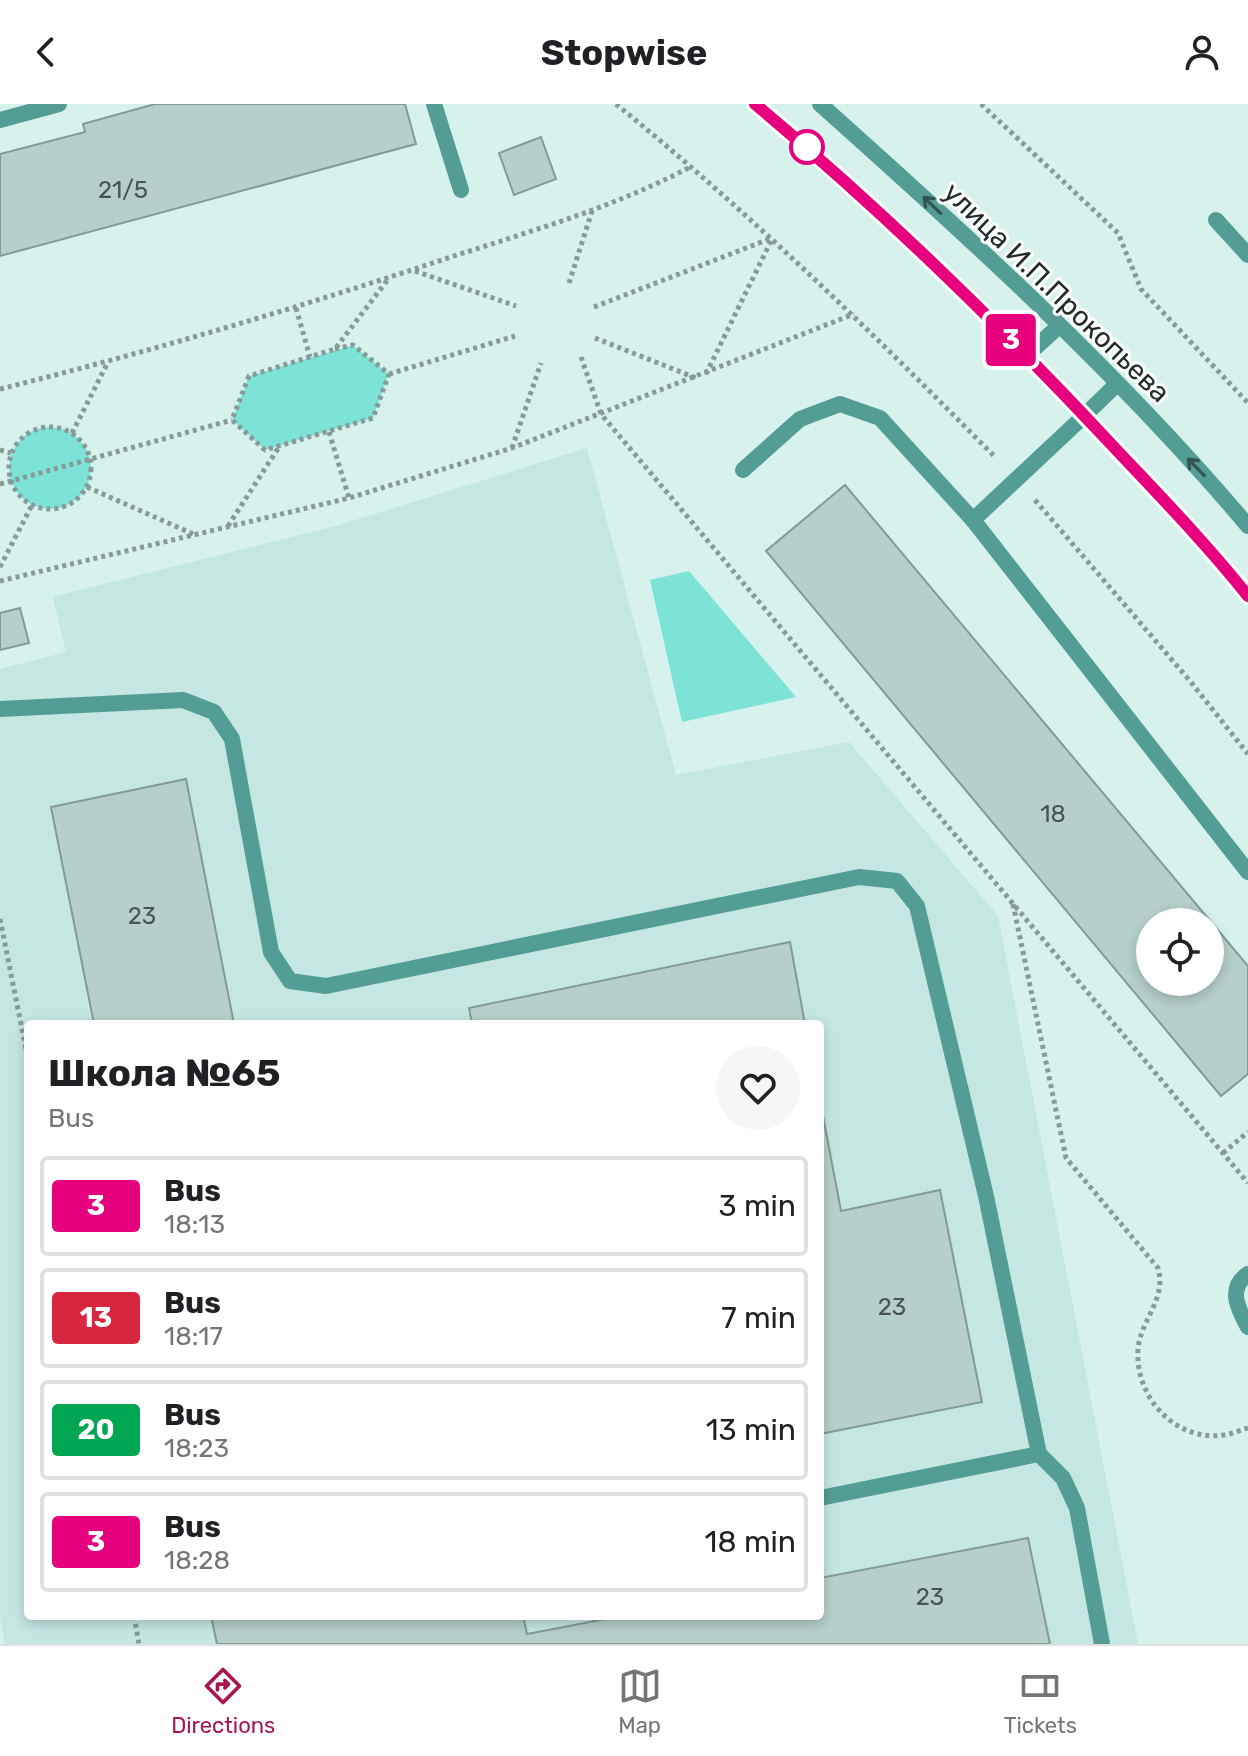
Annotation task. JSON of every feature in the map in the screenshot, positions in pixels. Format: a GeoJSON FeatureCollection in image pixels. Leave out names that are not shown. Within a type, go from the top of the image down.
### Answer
{"type":"FeatureCollection","features":[{"type":"Feature","properties":{"kind":"street"},"geometry":{"type":"LineString","coordinates":[[0,120],[59,104]]}},
{"type":"Feature","properties":{"kind":"street"},"geometry":{"type":"LineString","coordinates":[[434,104],[461,190]]}},
{"type":"Feature","properties":{"kind":"street"},"geometry":{"type":"LineString","coordinates":[[755,104],[811,150],[936,264],[1085,415],[1223,563],[1248,596]]}},
{"type":"Feature","properties":{"kind":"street","name":"улица И.П.Прокопьева"},"geometry":{"type":"LineString","coordinates":[[820,104],[1059,326],[1216,488],[1248,526]]}},
{"type":"Feature","properties":{"kind":"street"},"geometry":{"type":"LineString","coordinates":[[1216,220],[1248,255]]}},
{"type":"Feature","properties":{"kind":"street"},"geometry":{"type":"LineString","coordinates":[[1026,356],[1059,326]]}},
{"type":"Feature","properties":{"kind":"street"},"geometry":{"type":"LineString","coordinates":[[973,520],[1117,384]]}},
{"type":"Feature","properties":{"kind":"street"},"geometry":{"type":"LineString","coordinates":[[743,470],[800,419],[840,404],[880,418],[973,520],[1248,872]]}},
{"type":"Feature","properties":{"kind":"street"},"geometry":{"type":"LineString","coordinates":[[0,709],[183,700],[214,712],[232,739],[271,952],[290,981],[326,986],[859,877],[897,881],[917,906],[986,1196],[1039,1454],[1063,1478],[1077,1508],[1102,1644]]}},
{"type":"Feature","properties":{"kind":"street"},"geometry":{"type":"LineString","coordinates":[[1248,1274],[1235,1291],[1238,1309],[1248,1327]]}},
{"type":"Feature","properties":{"kind":"street"},"geometry":{"type":"LineString","coordinates":[[824,1497],[1039,1454]]}},
{"type":"Feature","properties":{"kind":"path"},"geometry":{"type":"LineString","coordinates":[[616,104],[692,166],[854,314],[1004,466]]}},
{"type":"Feature","properties":{"kind":"path"},"geometry":{"type":"LineString","coordinates":[[981,104],[1118,233],[1141,289],[1248,403]]}},
{"type":"Feature","properties":{"kind":"path"},"geometry":{"type":"LineString","coordinates":[[0,389],[108,362],[296,308],[593,210],[660,184],[692,166]]}},
{"type":"Feature","properties":{"kind":"path"},"geometry":{"type":"LineString","coordinates":[[569,283],[593,210]]}},
{"type":"Feature","properties":{"kind":"path"},"geometry":{"type":"LineString","coordinates":[[594,307],[772,238]]}},
{"type":"Feature","properties":{"kind":"path"},"geometry":{"type":"LineString","coordinates":[[706,374],[772,238]]}},
{"type":"Feature","properties":{"kind":"path"},"geometry":{"type":"LineString","coordinates":[[413,270],[516,306]]}},
{"type":"Feature","properties":{"kind":"path"},"geometry":{"type":"LineString","coordinates":[[335,349],[389,277]]}},
{"type":"Feature","properties":{"kind":"path"},"geometry":{"type":"LineString","coordinates":[[296,308],[310,358]]}},
{"type":"Feature","properties":{"kind":"path"},"geometry":{"type":"LineString","coordinates":[[0,581],[349,498],[512,448],[854,314]]}},
{"type":"Feature","properties":{"kind":"path"},"geometry":{"type":"LineString","coordinates":[[389,374],[515,336]]}},
{"type":"Feature","properties":{"kind":"path"},"geometry":{"type":"LineString","coordinates":[[595,338],[696,378]]}},
{"type":"Feature","properties":{"kind":"path"},"geometry":{"type":"LineString","coordinates":[[232,420],[249,376],[335,349],[353,345],[389,374]]}},
{"type":"Feature","properties":{"kind":"path"},"geometry":{"type":"LineString","coordinates":[[581,357],[601,414],[1248,1183]]}},
{"type":"Feature","properties":{"kind":"path"},"geometry":{"type":"LineString","coordinates":[[72,433],[108,362]]}},
{"type":"Feature","properties":{"kind":"path"},"geometry":{"type":"LineString","coordinates":[[512,448],[541,363]]}},
{"type":"Feature","properties":{"kind":"path"},"geometry":{"type":"LineString","coordinates":[[232,420],[265,450],[329,432],[373,418],[389,374]]}},
{"type":"Feature","properties":{"kind":"path"},"geometry":{"type":"LineString","coordinates":[[0,484],[232,420]]}},
{"type":"Feature","properties":{"kind":"path"},"geometry":{"type":"LineString","coordinates":[[58,427],[72,433],[83,442],[90,460],[91,476],[87,487],[77,500],[61,508],[32,505],[17,493],[11,482],[8,468],[11,453],[20,439],[34,430],[58,427]]}},
{"type":"Feature","properties":{"kind":"path"},"geometry":{"type":"LineString","coordinates":[[329,432],[349,498]]}},
{"type":"Feature","properties":{"kind":"path"},"geometry":{"type":"LineString","coordinates":[[228,526],[280,446]]}},
{"type":"Feature","properties":{"kind":"path"},"geometry":{"type":"LineString","coordinates":[[0,450],[11,453]]}},
{"type":"Feature","properties":{"kind":"path"},"geometry":{"type":"LineString","coordinates":[[87,487],[194,534]]}},
{"type":"Feature","properties":{"kind":"path"},"geometry":{"type":"LineString","coordinates":[[1029,493],[1190,681],[1248,754]]}},
{"type":"Feature","properties":{"kind":"path"},"geometry":{"type":"LineString","coordinates":[[0,567],[32,505]]}},
{"type":"Feature","properties":{"kind":"path"},"geometry":{"type":"LineString","coordinates":[[1013,903],[1066,1158],[1158,1268],[1161,1277],[1160,1293],[1143,1327],[1138,1351],[1141,1378],[1152,1404],[1168,1421],[1186,1430],[1225,1435],[1248,1428]]}},
{"type":"Feature","properties":{"kind":"path"},"geometry":{"type":"LineString","coordinates":[[0,919],[24,1039]]}},
{"type":"Feature","properties":{"kind":"path"},"geometry":{"type":"LineString","coordinates":[[1223,1153],[1248,1132]]}},
{"type":"Feature","properties":{"kind":"path"},"geometry":{"type":"LineString","coordinates":[[135,1620],[139,1644]]}},
{"type":"Feature","properties":{"kind":"shaded area"},"geometry":{"type":"Polygon","coordinates":[[[353,345],[389,374],[373,418],[265,450],[232,420],[249,376],[353,345]]]}},
{"type":"Feature","properties":{"kind":"shaded area"},"geometry":{"type":"Polygon","coordinates":[[[42,427],[58,427],[73,434],[84,445],[91,468],[88,484],[79,497],[58,509],[42,509],[27,502],[16,491],[9,476],[9,460],[16,445],[27,434],[42,427]]]}},
{"type":"Feature","properties":{"kind":"shaded area"},"geometry":{"type":"Polygon","coordinates":[[[587,448],[676,775],[849,742],[998,916],[1138,1644],[5,1644],[0,1617],[0,669],[66,652],[53,597],[336,526],[587,448]]]}},
{"type":"Feature","properties":{"kind":"shaded area"},"geometry":{"type":"Polygon","coordinates":[[[689,571],[796,697],[682,722],[650,580],[689,571]]]}},
{"type":"Feature","properties":{"kind":"building"},"geometry":{"type":"Polygon","coordinates":[[[155,104],[405,104],[416,144],[0,256],[0,154],[85,132],[83,124],[155,104]]]}},
{"type":"Feature","properties":{"kind":"building"},"geometry":{"type":"Polygon","coordinates":[[[541,137],[556,179],[514,195],[499,153],[541,137]]]}},
{"type":"Feature","properties":{"kind":"building"},"geometry":{"type":"Polygon","coordinates":[[[845,485],[1199,908],[1136,908],[1136,994],[766,551],[845,485]]]}},
{"type":"Feature","properties":{"kind":"building"},"geometry":{"type":"Polygon","coordinates":[[[20,608],[29,643],[0,650],[0,613],[20,608]]]}},
{"type":"Feature","properties":{"kind":"building"},"geometry":{"type":"Polygon","coordinates":[[[186,779],[233,1020],[93,1020],[51,807],[186,779]]]}},
{"type":"Feature","properties":{"kind":"building"},"geometry":{"type":"Polygon","coordinates":[[[1224,937],[1248,966],[1248,1074],[1221,1096],[1138,996],[1224,996],[1224,937]]]}},
{"type":"Feature","properties":{"kind":"building"},"geometry":{"type":"Polygon","coordinates":[[[790,942],[804,1020],[471,1020],[469,1008],[790,942]]]}},
{"type":"Feature","properties":{"kind":"building"},"geometry":{"type":"Polygon","coordinates":[[[824,1121],[841,1211],[940,1190],[982,1402],[824,1433],[824,1121]]]}},
{"type":"Feature","properties":{"kind":"building"},"geometry":{"type":"Polygon","coordinates":[[[1028,1538],[1050,1644],[217,1644],[212,1620],[524,1620],[527,1634],[600,1620],[824,1620],[824,1577],[1028,1538]]]}},
{"type":"Feature","properties":{"kind":"bus line","name":"3"},"geometry":{"type":"LineString","coordinates":[[755,104],[811,150],[936,264],[1085,415],[1223,563],[1248,596]]}}]}
